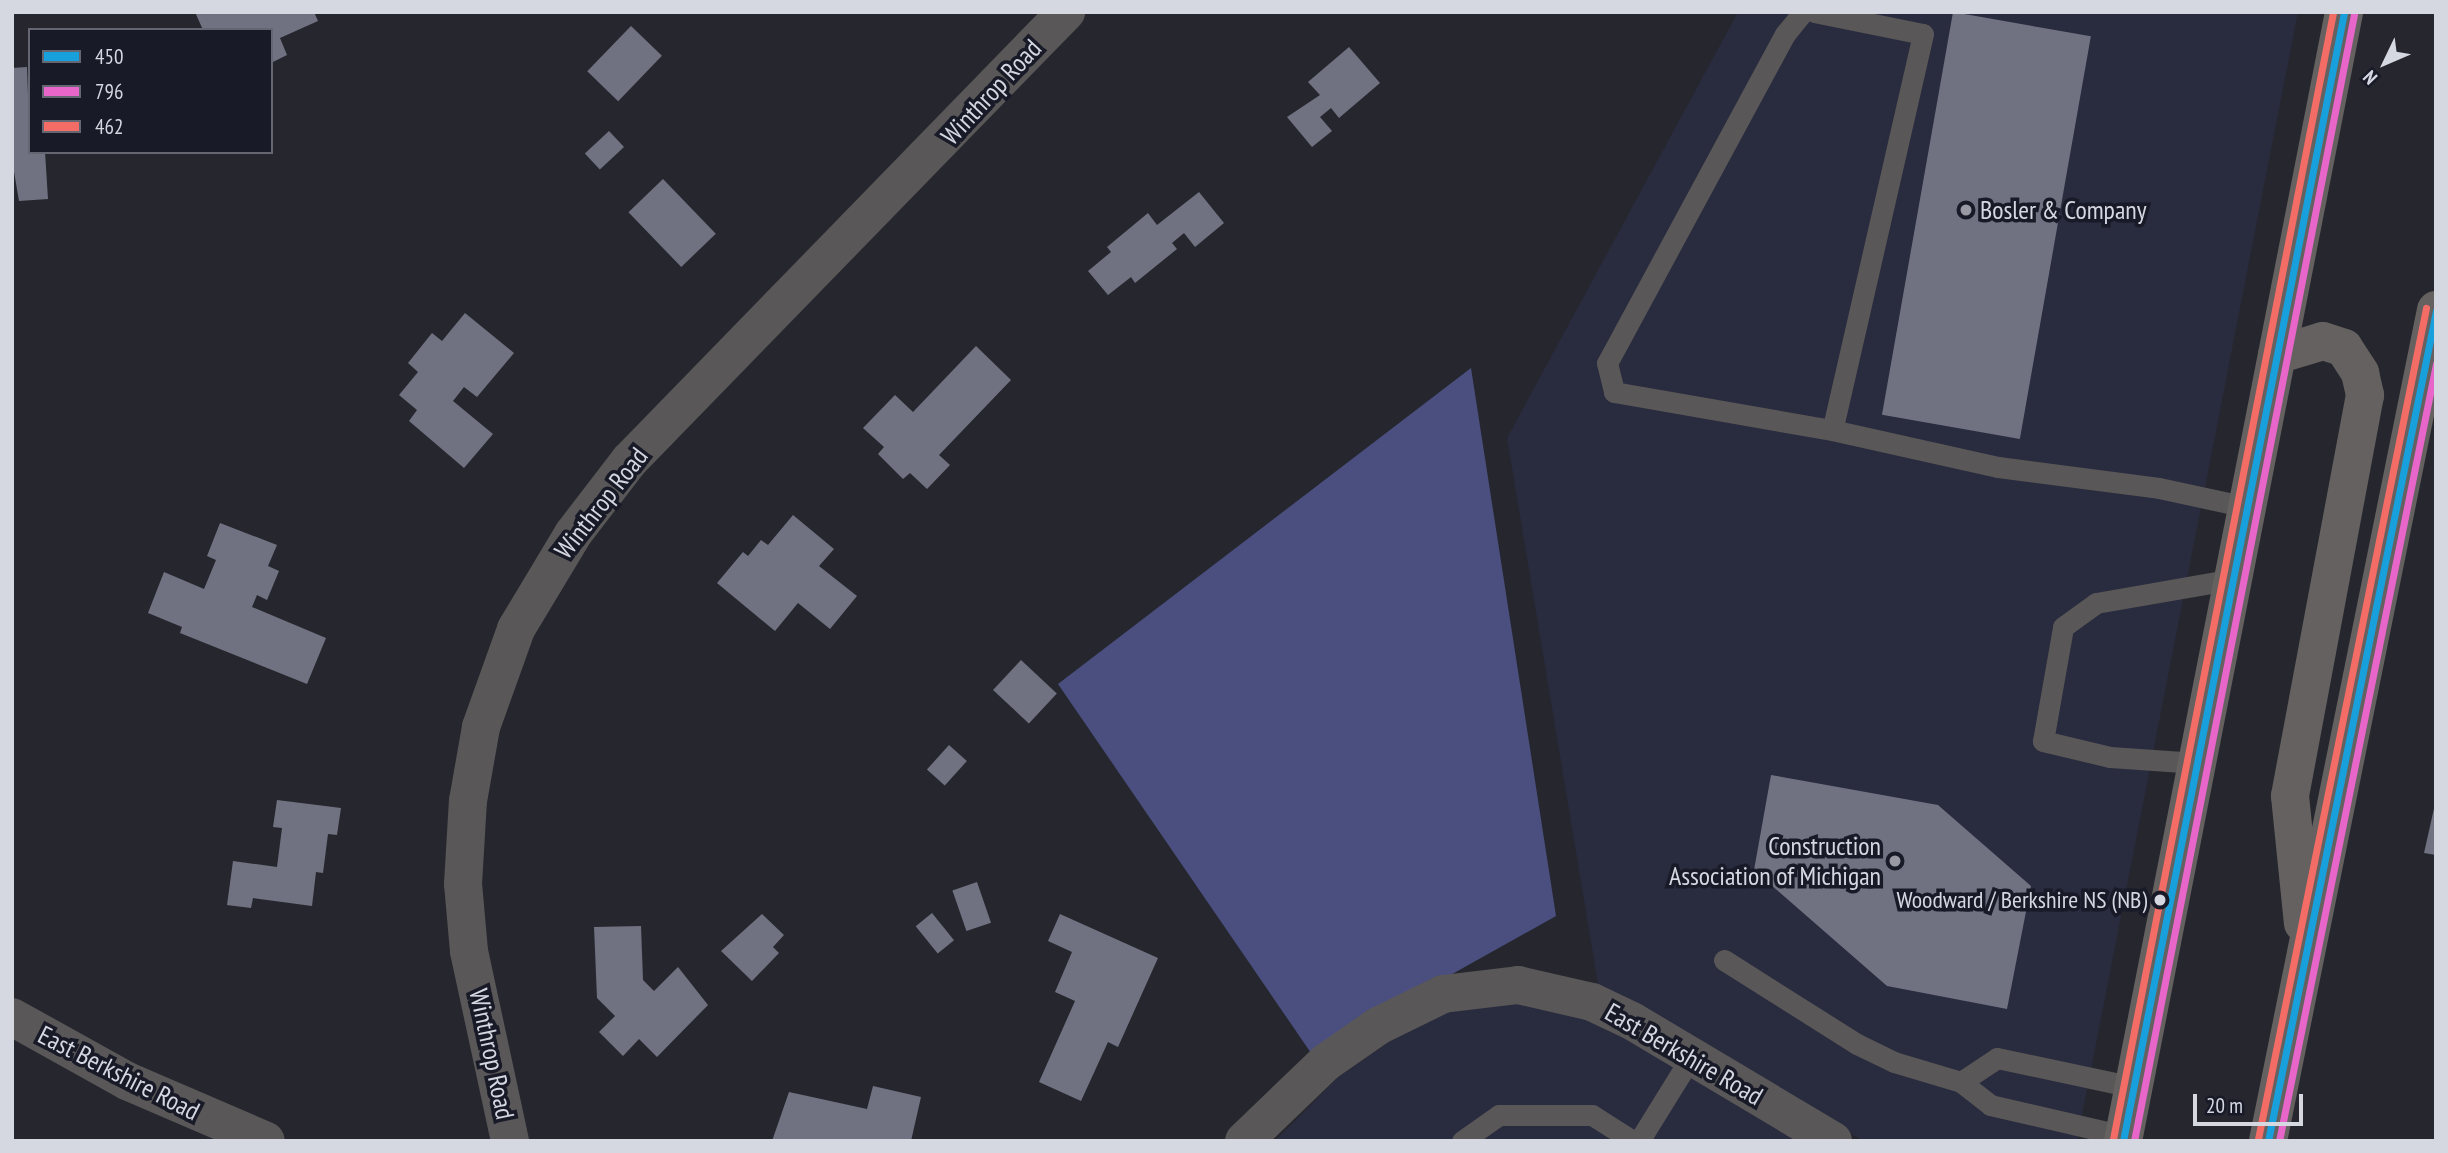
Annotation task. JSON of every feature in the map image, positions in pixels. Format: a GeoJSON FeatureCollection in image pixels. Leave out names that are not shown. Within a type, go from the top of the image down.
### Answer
{"type":"FeatureCollection","features":[{"type":"Feature","properties":{"kind":"main road"},"geometry":{"type":"LineString","coordinates":[[2124,1138],[2344,12]]}},
{"type":"Feature","properties":{"kind":"main road"},"geometry":{"type":"LineString","coordinates":[[2268,1141],[2307,963],[2436,310]]}},
{"type":"Feature","properties":{"kind":"main road"},"geometry":{"type":"LineString","coordinates":[[2277,355],[2323,341],[2344,348],[2360,373],[2365,395],[2290,796],[2307,963]]}},
{"type":"Feature","properties":{"kind":"street","name":"Winthrop Road"},"geometry":{"type":"LineString","coordinates":[[510,1141],[470,951],[463,884],[468,802],[481,727],[516,629],[573,534],[629,461],[867,223],[1066,12]]}},
{"type":"Feature","properties":{"kind":"street","name":"East Berkshire Road"},"geometry":{"type":"LineString","coordinates":[[1244,1141],[1351,1043],[1406,1010],[1462,989],[1518,985],[1550,990],[1592,1002],[1833,1141]]}},
{"type":"Feature","properties":{"kind":"street","name":"East Berkshire Road"},"geometry":{"type":"LineString","coordinates":[[12,1017],[127,1081],[266,1141]]}},
{"type":"Feature","properties":{"kind":"lane"},"geometry":{"type":"LineString","coordinates":[[1803,12],[1785,34],[1607,363],[1614,392],[1832,430],[1998,467],[2159,488],[2247,507]]}},
{"type":"Feature","properties":{"kind":"lane"},"geometry":{"type":"LineString","coordinates":[[1814,12],[1923,34],[1832,430]]}},
{"type":"Feature","properties":{"kind":"lane"},"geometry":{"type":"LineString","coordinates":[[2197,763],[2110,757],[2043,741],[2063,627],[2096,603],[2233,579]]}},
{"type":"Feature","properties":{"kind":"lane"},"geometry":{"type":"LineString","coordinates":[[1724,960],[1857,1044],[1894,1062],[1961,1082],[1990,1105],[2124,1138]]}},
{"type":"Feature","properties":{"kind":"lane"},"geometry":{"type":"LineString","coordinates":[[1639,1141],[1691,1057]]}},
{"type":"Feature","properties":{"kind":"lane"},"geometry":{"type":"LineString","coordinates":[[1961,1082],[1997,1058],[2134,1087]]}},
{"type":"Feature","properties":{"kind":"lane"},"geometry":{"type":"LineString","coordinates":[[1462,1141],[1499,1115],[1592,1115],[1633,1141]]}},
{"type":"Feature","properties":{"kind":"shaded area"},"geometry":{"type":"Polygon","coordinates":[[[1738,12],[2298,12],[2077,1141],[1863,1141],[1598,984],[1507,438],[1738,12]]]}},
{"type":"Feature","properties":{"kind":"shaded area"},"geometry":{"type":"Polygon","coordinates":[[[1471,368],[1556,916],[1311,1053],[1058,684],[1471,368]]]}},
{"type":"Feature","properties":{"kind":"shaded area"},"geometry":{"type":"Polygon","coordinates":[[[1515,1002],[1549,1006],[1623,1034],[1798,1141],[1275,1141],[1336,1079],[1406,1030],[1444,1013],[1515,1002]]]}},
{"type":"Feature","properties":{"kind":"building"},"geometry":{"type":"Polygon","coordinates":[[[195,12],[314,12],[318,21],[280,38],[287,55],[273,62],[273,28],[202,28],[195,12]]]}},
{"type":"Feature","properties":{"kind":"building"},"geometry":{"type":"Polygon","coordinates":[[[1953,12],[2091,36],[2020,439],[1882,415],[1953,12]]]}},
{"type":"Feature","properties":{"kind":"building"},"geometry":{"type":"Polygon","coordinates":[[[631,26],[662,56],[618,101],[587,71],[631,26]]]}},
{"type":"Feature","properties":{"kind":"building"},"geometry":{"type":"Polygon","coordinates":[[[1349,47],[1380,83],[1339,118],[1331,108],[1320,117],[1332,131],[1312,147],[1287,117],[1320,95],[1308,82],[1349,47]]]}},
{"type":"Feature","properties":{"kind":"building"},"geometry":{"type":"Polygon","coordinates":[[[27,67],[28,154],[45,154],[48,199],[19,201],[12,160],[12,68],[27,67]]]}},
{"type":"Feature","properties":{"kind":"building"},"geometry":{"type":"Polygon","coordinates":[[[609,131],[624,147],[600,170],[585,154],[609,131]]]}},
{"type":"Feature","properties":{"kind":"building"},"geometry":{"type":"Polygon","coordinates":[[[663,179],[716,234],[681,267],[628,212],[663,179]]]}},
{"type":"Feature","properties":{"kind":"building"},"geometry":{"type":"Polygon","coordinates":[[[1199,192],[1224,223],[1195,247],[1184,233],[1172,243],[1177,249],[1135,283],[1131,277],[1108,295],[1088,271],[1111,252],[1107,247],[1148,213],[1157,225],[1199,192]]]}},
{"type":"Feature","properties":{"kind":"building"},"geometry":{"type":"Polygon","coordinates":[[[465,313],[514,353],[477,397],[464,387],[453,401],[493,434],[464,468],[409,421],[417,410],[399,395],[418,372],[408,363],[432,333],[442,341],[465,313]]]}},
{"type":"Feature","properties":{"kind":"building"},"geometry":{"type":"Polygon","coordinates":[[[976,346],[1011,380],[939,455],[950,465],[927,489],[910,473],[903,479],[878,454],[884,447],[863,428],[895,395],[913,412],[976,346]]]}},
{"type":"Feature","properties":{"kind":"building"},"geometry":{"type":"Polygon","coordinates":[[[793,515],[834,549],[819,566],[857,596],[830,629],[798,603],[775,631],[717,583],[743,552],[748,556],[761,540],[768,545],[793,515]]]}},
{"type":"Feature","properties":{"kind":"building"},"geometry":{"type":"Polygon","coordinates":[[[220,523],[277,545],[268,566],[279,571],[267,600],[257,595],[252,607],[326,638],[307,684],[180,633],[182,627],[148,613],[164,572],[204,589],[216,560],[207,556],[220,523]]]}},
{"type":"Feature","properties":{"kind":"building"},"geometry":{"type":"Polygon","coordinates":[[[1021,660],[1057,693],[1029,723],[993,690],[1021,660]]]}},
{"type":"Feature","properties":{"kind":"building"},"geometry":{"type":"Polygon","coordinates":[[[949,745],[967,761],[945,786],[927,770],[949,745]]]}},
{"type":"Feature","properties":{"kind":"building"},"geometry":{"type":"Polygon","coordinates":[[[1771,775],[1938,805],[2031,886],[2007,1009],[1887,986],[1754,870],[1771,775]]]}},
{"type":"Feature","properties":{"kind":"building"},"geometry":{"type":"Polygon","coordinates":[[[277,800],[341,808],[337,835],[328,834],[323,873],[316,872],[312,906],[253,898],[251,908],[227,905],[233,861],[277,867],[282,828],[273,827],[277,800]]]}},
{"type":"Feature","properties":{"kind":"building"},"geometry":{"type":"Polygon","coordinates":[[[2436,805],[2436,855],[2424,853],[2436,805]]]}},
{"type":"Feature","properties":{"kind":"building"},"geometry":{"type":"Polygon","coordinates":[[[977,882],[991,923],[966,931],[952,890],[977,882]]]}},
{"type":"Feature","properties":{"kind":"building"},"geometry":{"type":"Polygon","coordinates":[[[932,913],[954,940],[938,953],[916,926],[932,913]]]}},
{"type":"Feature","properties":{"kind":"building"},"geometry":{"type":"Polygon","coordinates":[[[762,914],[784,935],[773,947],[779,953],[752,981],[721,951],[762,914]]]}},
{"type":"Feature","properties":{"kind":"building"},"geometry":{"type":"Polygon","coordinates":[[[1060,914],[1158,958],[1118,1047],[1108,1042],[1081,1101],[1039,1082],[1075,1001],[1055,992],[1072,952],[1048,941],[1060,914]]]}},
{"type":"Feature","properties":{"kind":"building"},"geometry":{"type":"Polygon","coordinates":[[[641,926],[643,980],[654,991],[678,967],[708,1005],[657,1057],[639,1039],[623,1056],[599,1032],[615,1016],[597,998],[594,927],[641,926]]]}},
{"type":"Feature","properties":{"kind":"building"},"geometry":{"type":"Polygon","coordinates":[[[873,1086],[921,1097],[911,1141],[772,1141],[789,1092],[867,1109],[873,1086]]]}},
{"type":"Feature","properties":{"kind":"transit line","name":"462"},"geometry":{"type":"LineString","coordinates":[[2113,1139],[2333,12]]}},
{"type":"Feature","properties":{"kind":"transit line","name":"450"},"geometry":{"type":"LineString","coordinates":[[2123,1141],[2344,12]]}},
{"type":"Feature","properties":{"kind":"transit line","name":"796"},"geometry":{"type":"LineString","coordinates":[[2134,1141],[2354,14]]}},
{"type":"Feature","properties":{"kind":"transit line","name":"462"},"geometry":{"type":"LineString","coordinates":[[2258,1139],[2426,308]]}},
{"type":"Feature","properties":{"kind":"transit line","name":"450"},"geometry":{"type":"LineString","coordinates":[[2268,1141],[2436,311]]}},
{"type":"Feature","properties":{"kind":"transit line","name":"796"},"geometry":{"type":"LineString","coordinates":[[2279,1141],[2436,364]]}},
{"type":"Feature","properties":{"kind":"place","name":"Bosler & Company"},"geometry":{"type":"Point","coordinates":[1966,210]}},
{"type":"Feature","properties":{"kind":"place","name":"Construction Association of Michigan"},"geometry":{"type":"Point","coordinates":[1895,861]}},
{"type":"Feature","properties":{"kind":"place","name":"Woodward / Berkshire NS (NB)"},"geometry":{"type":"Point","coordinates":[2160,900]}}]}
